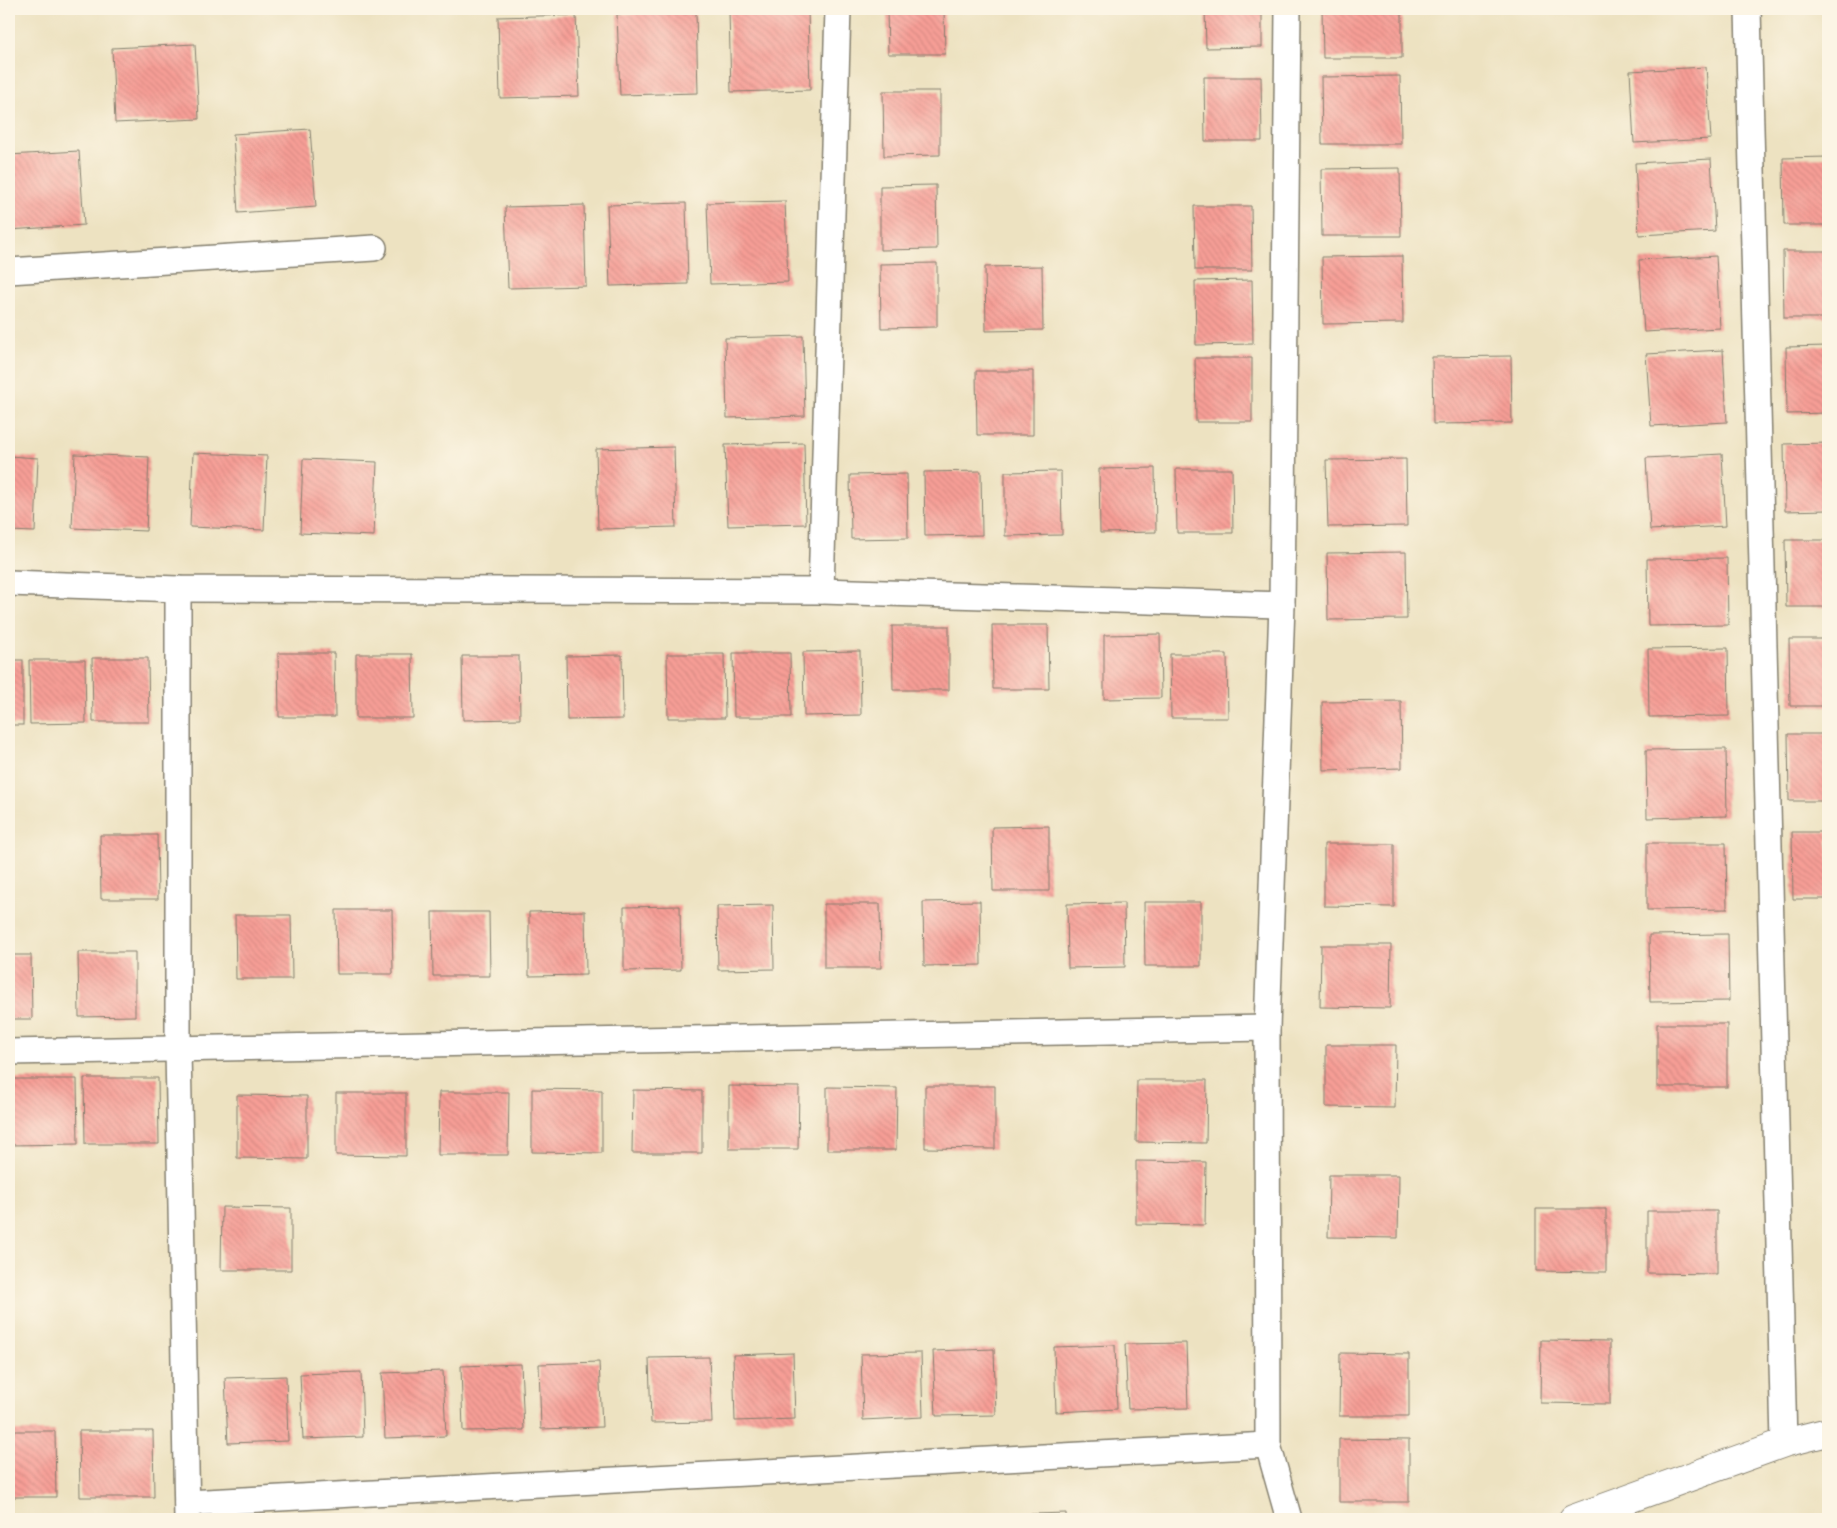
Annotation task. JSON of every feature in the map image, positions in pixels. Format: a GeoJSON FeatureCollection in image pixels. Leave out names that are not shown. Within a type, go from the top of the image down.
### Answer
{"type":"FeatureCollection","features":[{"type":"Feature","properties":{"kind":"main road"},"geometry":{"type":"LineString","coordinates":[[1573,1519],[1784,1443],[1828,1432]]}},
{"type":"Feature","properties":{"kind":"street"},"geometry":{"type":"LineString","coordinates":[[821,591],[838,9]]}},
{"type":"Feature","properties":{"kind":"street"},"geometry":{"type":"LineString","coordinates":[[1288,9],[1282,604],[1266,1028],[1268,1444],[1289,1519]]}},
{"type":"Feature","properties":{"kind":"street"},"geometry":{"type":"LineString","coordinates":[[1748,9],[1784,1443]]}},
{"type":"Feature","properties":{"kind":"street"},"geometry":{"type":"LineString","coordinates":[[9,270],[374,248]]}},
{"type":"Feature","properties":{"kind":"street"},"geometry":{"type":"LineString","coordinates":[[9,582],[178,589],[821,591],[1282,604]]}},
{"type":"Feature","properties":{"kind":"street"},"geometry":{"type":"LineString","coordinates":[[178,589],[178,1050],[187,1511],[1268,1444]]}},
{"type":"Feature","properties":{"kind":"street"},"geometry":{"type":"LineString","coordinates":[[9,1052],[1266,1028]]}},
{"type":"Feature","properties":{"kind":"building"},"geometry":{"type":"Polygon","coordinates":[[[887,9],[944,9],[945,54],[888,54],[887,9]]]}},
{"type":"Feature","properties":{"kind":"building"},"geometry":{"type":"Polygon","coordinates":[[[1205,9],[1262,9],[1262,47],[1206,48],[1205,9]]]}},
{"type":"Feature","properties":{"kind":"building"},"geometry":{"type":"Polygon","coordinates":[[[1322,9],[1402,9],[1402,58],[1323,58],[1322,9]]]}},
{"type":"Feature","properties":{"kind":"building"},"geometry":{"type":"Polygon","coordinates":[[[808,10],[810,90],[731,92],[729,12],[808,10]]]}},
{"type":"Feature","properties":{"kind":"building"},"geometry":{"type":"Polygon","coordinates":[[[696,12],[698,93],[620,95],[617,14],[696,12]]]}},
{"type":"Feature","properties":{"kind":"building"},"geometry":{"type":"Polygon","coordinates":[[[576,15],[579,96],[500,98],[498,17],[576,15]]]}},
{"type":"Feature","properties":{"kind":"building"},"geometry":{"type":"Polygon","coordinates":[[[195,44],[199,119],[115,123],[112,48],[195,44]]]}},
{"type":"Feature","properties":{"kind":"building"},"geometry":{"type":"Polygon","coordinates":[[[1706,67],[1711,139],[1634,143],[1630,71],[1706,67]]]}},
{"type":"Feature","properties":{"kind":"building"},"geometry":{"type":"Polygon","coordinates":[[[1400,76],[1401,144],[1322,144],[1321,77],[1400,76]]]}},
{"type":"Feature","properties":{"kind":"building"},"geometry":{"type":"Polygon","coordinates":[[[1204,77],[1261,77],[1262,141],[1205,141],[1204,77]]]}},
{"type":"Feature","properties":{"kind":"building"},"geometry":{"type":"Polygon","coordinates":[[[883,91],[940,91],[940,155],[884,156],[883,91]]]}},
{"type":"Feature","properties":{"kind":"building"},"geometry":{"type":"Polygon","coordinates":[[[310,129],[316,207],[238,213],[233,134],[310,129]]]}},
{"type":"Feature","properties":{"kind":"building"},"geometry":{"type":"Polygon","coordinates":[[[79,151],[84,225],[9,230],[9,155],[79,151]]]}},
{"type":"Feature","properties":{"kind":"building"},"geometry":{"type":"Polygon","coordinates":[[[1828,157],[1828,225],[1784,225],[1783,158],[1828,157]]]}},
{"type":"Feature","properties":{"kind":"building"},"geometry":{"type":"Polygon","coordinates":[[[1711,159],[1715,231],[1639,235],[1635,163],[1711,159]]]}},
{"type":"Feature","properties":{"kind":"building"},"geometry":{"type":"Polygon","coordinates":[[[1400,168],[1401,236],[1322,236],[1321,169],[1400,168]]]}},
{"type":"Feature","properties":{"kind":"building"},"geometry":{"type":"Polygon","coordinates":[[[936,185],[937,249],[880,250],[880,186],[936,185]]]}},
{"type":"Feature","properties":{"kind":"building"},"geometry":{"type":"Polygon","coordinates":[[[785,201],[788,282],[710,284],[707,203],[785,201]]]}},
{"type":"Feature","properties":{"kind":"building"},"geometry":{"type":"Polygon","coordinates":[[[686,203],[688,284],[610,286],[607,205],[686,203]]]}},
{"type":"Feature","properties":{"kind":"building"},"geometry":{"type":"Polygon","coordinates":[[[584,205],[586,286],[508,288],[505,207],[584,205]]]}},
{"type":"Feature","properties":{"kind":"building"},"geometry":{"type":"Polygon","coordinates":[[[1194,206],[1251,206],[1252,270],[1195,270],[1194,206]]]}},
{"type":"Feature","properties":{"kind":"building"},"geometry":{"type":"Polygon","coordinates":[[[1783,251],[1828,251],[1828,318],[1784,318],[1783,251]]]}},
{"type":"Feature","properties":{"kind":"building"},"geometry":{"type":"Polygon","coordinates":[[[1402,256],[1403,323],[1323,324],[1322,257],[1402,256]]]}},
{"type":"Feature","properties":{"kind":"building"},"geometry":{"type":"Polygon","coordinates":[[[1716,256],[1720,328],[1644,332],[1639,260],[1716,256]]]}},
{"type":"Feature","properties":{"kind":"building"},"geometry":{"type":"Polygon","coordinates":[[[937,263],[937,327],[881,328],[880,264],[937,263]]]}},
{"type":"Feature","properties":{"kind":"building"},"geometry":{"type":"Polygon","coordinates":[[[1042,266],[1043,330],[986,331],[985,267],[1042,266]]]}},
{"type":"Feature","properties":{"kind":"building"},"geometry":{"type":"Polygon","coordinates":[[[1252,280],[1253,344],[1196,345],[1195,281],[1252,280]]]}},
{"type":"Feature","properties":{"kind":"building"},"geometry":{"type":"Polygon","coordinates":[[[803,336],[805,416],[727,418],[725,338],[803,336]]]}},
{"type":"Feature","properties":{"kind":"building"},"geometry":{"type":"Polygon","coordinates":[[[1828,346],[1828,413],[1787,414],[1786,347],[1828,346]]]}},
{"type":"Feature","properties":{"kind":"building"},"geometry":{"type":"Polygon","coordinates":[[[1723,350],[1727,422],[1651,426],[1646,354],[1723,350]]]}},
{"type":"Feature","properties":{"kind":"building"},"geometry":{"type":"Polygon","coordinates":[[[1511,356],[1512,423],[1433,424],[1432,357],[1511,356]]]}},
{"type":"Feature","properties":{"kind":"building"},"geometry":{"type":"Polygon","coordinates":[[[1195,358],[1252,358],[1252,422],[1196,422],[1195,358]]]}},
{"type":"Feature","properties":{"kind":"building"},"geometry":{"type":"Polygon","coordinates":[[[976,371],[1033,371],[1033,435],[977,435],[976,371]]]}},
{"type":"Feature","properties":{"kind":"building"},"geometry":{"type":"Polygon","coordinates":[[[804,443],[806,524],[728,526],[725,445],[804,443]]]}},
{"type":"Feature","properties":{"kind":"building"},"geometry":{"type":"Polygon","coordinates":[[[1828,443],[1828,510],[1785,511],[1784,444],[1828,443]]]}},
{"type":"Feature","properties":{"kind":"building"},"geometry":{"type":"Polygon","coordinates":[[[674,447],[676,527],[598,529],[596,449],[674,447]]]}},
{"type":"Feature","properties":{"kind":"building"},"geometry":{"type":"Polygon","coordinates":[[[193,453],[267,456],[264,530],[190,527],[193,453]]]}},
{"type":"Feature","properties":{"kind":"building"},"geometry":{"type":"Polygon","coordinates":[[[75,454],[149,457],[146,531],[72,528],[75,454]]]}},
{"type":"Feature","properties":{"kind":"building"},"geometry":{"type":"Polygon","coordinates":[[[1722,454],[1726,526],[1650,530],[1646,458],[1722,454]]]}},
{"type":"Feature","properties":{"kind":"building"},"geometry":{"type":"Polygon","coordinates":[[[9,456],[38,458],[35,532],[9,531],[9,456]]]}},
{"type":"Feature","properties":{"kind":"building"},"geometry":{"type":"Polygon","coordinates":[[[303,459],[377,462],[374,536],[300,533],[303,459]]]}},
{"type":"Feature","properties":{"kind":"building"},"geometry":{"type":"Polygon","coordinates":[[[1406,459],[1407,526],[1328,527],[1326,460],[1406,459]]]}},
{"type":"Feature","properties":{"kind":"building"},"geometry":{"type":"Polygon","coordinates":[[[1155,468],[1156,532],[1100,533],[1099,469],[1155,468]]]}},
{"type":"Feature","properties":{"kind":"building"},"geometry":{"type":"Polygon","coordinates":[[[1176,469],[1232,469],[1233,533],[1177,533],[1176,469]]]}},
{"type":"Feature","properties":{"kind":"building"},"geometry":{"type":"Polygon","coordinates":[[[981,471],[982,535],[925,536],[924,472],[981,471]]]}},
{"type":"Feature","properties":{"kind":"building"},"geometry":{"type":"Polygon","coordinates":[[[1061,471],[1062,535],[1005,536],[1005,472],[1061,471]]]}},
{"type":"Feature","properties":{"kind":"building"},"geometry":{"type":"Polygon","coordinates":[[[907,474],[908,538],[851,539],[850,475],[907,474]]]}},
{"type":"Feature","properties":{"kind":"building"},"geometry":{"type":"Polygon","coordinates":[[[1785,540],[1828,540],[1828,607],[1786,607],[1785,540]]]}},
{"type":"Feature","properties":{"kind":"building"},"geometry":{"type":"Polygon","coordinates":[[[1406,552],[1407,619],[1328,620],[1327,553],[1406,552]]]}},
{"type":"Feature","properties":{"kind":"building"},"geometry":{"type":"Polygon","coordinates":[[[1727,558],[1728,625],[1648,626],[1647,559],[1727,558]]]}},
{"type":"Feature","properties":{"kind":"building"},"geometry":{"type":"Polygon","coordinates":[[[992,625],[1048,625],[1049,689],[993,689],[992,625]]]}},
{"type":"Feature","properties":{"kind":"building"},"geometry":{"type":"Polygon","coordinates":[[[892,626],[949,626],[949,690],[893,690],[892,626]]]}},
{"type":"Feature","properties":{"kind":"building"},"geometry":{"type":"Polygon","coordinates":[[[1160,634],[1161,698],[1104,699],[1104,635],[1160,634]]]}},
{"type":"Feature","properties":{"kind":"building"},"geometry":{"type":"Polygon","coordinates":[[[1789,639],[1828,639],[1828,706],[1790,706],[1789,639]]]}},
{"type":"Feature","properties":{"kind":"building"},"geometry":{"type":"Polygon","coordinates":[[[1728,648],[1729,716],[1649,717],[1648,649],[1728,648]]]}},
{"type":"Feature","properties":{"kind":"building"},"geometry":{"type":"Polygon","coordinates":[[[860,651],[861,715],[804,716],[803,652],[860,651]]]}},
{"type":"Feature","properties":{"kind":"building"},"geometry":{"type":"Polygon","coordinates":[[[278,653],[334,653],[335,717],[279,717],[278,653]]]}},
{"type":"Feature","properties":{"kind":"building"},"geometry":{"type":"Polygon","coordinates":[[[733,653],[790,653],[791,717],[734,717],[733,653]]]}},
{"type":"Feature","properties":{"kind":"building"},"geometry":{"type":"Polygon","coordinates":[[[356,654],[412,654],[413,718],[356,718],[356,654]]]}},
{"type":"Feature","properties":{"kind":"building"},"geometry":{"type":"Polygon","coordinates":[[[667,654],[724,654],[725,718],[668,718],[667,654]]]}},
{"type":"Feature","properties":{"kind":"building"},"geometry":{"type":"Polygon","coordinates":[[[1170,654],[1227,654],[1228,718],[1171,718],[1170,654]]]}},
{"type":"Feature","properties":{"kind":"building"},"geometry":{"type":"Polygon","coordinates":[[[622,655],[623,719],[567,720],[566,656],[622,655]]]}},
{"type":"Feature","properties":{"kind":"building"},"geometry":{"type":"Polygon","coordinates":[[[462,656],[519,656],[520,719],[463,720],[462,656]]]}},
{"type":"Feature","properties":{"kind":"building"},"geometry":{"type":"Polygon","coordinates":[[[92,658],[148,658],[149,722],[93,722],[92,658]]]}},
{"type":"Feature","properties":{"kind":"building"},"geometry":{"type":"Polygon","coordinates":[[[9,660],[23,660],[23,725],[9,725],[9,660]]]}},
{"type":"Feature","properties":{"kind":"building"},"geometry":{"type":"Polygon","coordinates":[[[29,660],[85,660],[86,723],[30,724],[29,660]]]}},
{"type":"Feature","properties":{"kind":"building"},"geometry":{"type":"Polygon","coordinates":[[[1401,701],[1402,768],[1323,770],[1322,702],[1401,701]]]}},
{"type":"Feature","properties":{"kind":"building"},"geometry":{"type":"Polygon","coordinates":[[[1788,734],[1828,734],[1828,801],[1789,801],[1788,734]]]}},
{"type":"Feature","properties":{"kind":"building"},"geometry":{"type":"Polygon","coordinates":[[[1726,749],[1727,816],[1647,818],[1646,750],[1726,749]]]}},
{"type":"Feature","properties":{"kind":"building"},"geometry":{"type":"Polygon","coordinates":[[[1049,826],[1049,891],[993,891],[992,827],[1049,826]]]}},
{"type":"Feature","properties":{"kind":"building"},"geometry":{"type":"Polygon","coordinates":[[[1792,832],[1828,832],[1828,899],[1793,899],[1792,832]]]}},
{"type":"Feature","properties":{"kind":"building"},"geometry":{"type":"Polygon","coordinates":[[[100,835],[157,835],[158,899],[101,899],[100,835]]]}},
{"type":"Feature","properties":{"kind":"building"},"geometry":{"type":"Polygon","coordinates":[[[1647,843],[1726,843],[1727,909],[1647,910],[1647,843]]]}},
{"type":"Feature","properties":{"kind":"building"},"geometry":{"type":"Polygon","coordinates":[[[1324,844],[1394,844],[1394,907],[1324,906],[1324,844]]]}},
{"type":"Feature","properties":{"kind":"building"},"geometry":{"type":"Polygon","coordinates":[[[980,901],[981,965],[924,966],[923,902],[980,901]]]}},
{"type":"Feature","properties":{"kind":"building"},"geometry":{"type":"Polygon","coordinates":[[[1144,902],[1201,902],[1201,966],[1145,966],[1144,902]]]}},
{"type":"Feature","properties":{"kind":"building"},"geometry":{"type":"Polygon","coordinates":[[[1124,903],[1125,967],[1068,968],[1067,904],[1124,903]]]}},
{"type":"Feature","properties":{"kind":"building"},"geometry":{"type":"Polygon","coordinates":[[[824,904],[880,904],[881,968],[824,968],[824,904]]]}},
{"type":"Feature","properties":{"kind":"building"},"geometry":{"type":"Polygon","coordinates":[[[773,905],[774,969],[718,970],[717,906],[773,905]]]}},
{"type":"Feature","properties":{"kind":"building"},"geometry":{"type":"Polygon","coordinates":[[[680,906],[681,970],[624,971],[624,907],[680,906]]]}},
{"type":"Feature","properties":{"kind":"building"},"geometry":{"type":"Polygon","coordinates":[[[336,910],[392,910],[393,974],[337,974],[336,910]]]}},
{"type":"Feature","properties":{"kind":"building"},"geometry":{"type":"Polygon","coordinates":[[[585,911],[586,975],[529,976],[529,912],[585,911]]]}},
{"type":"Feature","properties":{"kind":"building"},"geometry":{"type":"Polygon","coordinates":[[[432,912],[489,912],[490,976],[433,976],[432,912]]]}},
{"type":"Feature","properties":{"kind":"building"},"geometry":{"type":"Polygon","coordinates":[[[235,915],[291,915],[292,979],[236,979],[235,915]]]}},
{"type":"Feature","properties":{"kind":"building"},"geometry":{"type":"Polygon","coordinates":[[[1728,934],[1729,1001],[1650,1002],[1649,935],[1728,934]]]}},
{"type":"Feature","properties":{"kind":"building"},"geometry":{"type":"Polygon","coordinates":[[[1321,945],[1391,945],[1390,1008],[1320,1007],[1321,945]]]}},
{"type":"Feature","properties":{"kind":"building"},"geometry":{"type":"Polygon","coordinates":[[[78,952],[135,952],[135,1016],[79,1017],[78,952]]]}},
{"type":"Feature","properties":{"kind":"building"},"geometry":{"type":"Polygon","coordinates":[[[9,955],[31,955],[32,1019],[9,1019],[9,955]]]}},
{"type":"Feature","properties":{"kind":"building"},"geometry":{"type":"Polygon","coordinates":[[[1657,1024],[1727,1024],[1727,1087],[1657,1087],[1657,1024]]]}},
{"type":"Feature","properties":{"kind":"building"},"geometry":{"type":"Polygon","coordinates":[[[1326,1045],[1396,1045],[1395,1108],[1326,1107],[1326,1045]]]}},
{"type":"Feature","properties":{"kind":"building"},"geometry":{"type":"Polygon","coordinates":[[[84,1078],[158,1078],[159,1144],[85,1144],[84,1078]]]}},
{"type":"Feature","properties":{"kind":"building"},"geometry":{"type":"Polygon","coordinates":[[[9,1079],[77,1079],[78,1144],[9,1145],[9,1079]]]}},
{"type":"Feature","properties":{"kind":"building"},"geometry":{"type":"Polygon","coordinates":[[[1137,1080],[1207,1080],[1206,1143],[1136,1142],[1137,1080]]]}},
{"type":"Feature","properties":{"kind":"building"},"geometry":{"type":"Polygon","coordinates":[[[729,1086],[799,1087],[798,1149],[729,1149],[729,1086]]]}},
{"type":"Feature","properties":{"kind":"building"},"geometry":{"type":"Polygon","coordinates":[[[925,1086],[995,1086],[995,1149],[925,1148],[925,1086]]]}},
{"type":"Feature","properties":{"kind":"building"},"geometry":{"type":"Polygon","coordinates":[[[827,1087],[897,1088],[896,1150],[827,1150],[827,1087]]]}},
{"type":"Feature","properties":{"kind":"building"},"geometry":{"type":"Polygon","coordinates":[[[532,1089],[602,1090],[602,1153],[532,1152],[532,1089]]]}},
{"type":"Feature","properties":{"kind":"building"},"geometry":{"type":"Polygon","coordinates":[[[633,1090],[702,1091],[702,1153],[632,1153],[633,1090]]]}},
{"type":"Feature","properties":{"kind":"building"},"geometry":{"type":"Polygon","coordinates":[[[439,1092],[509,1092],[508,1155],[438,1155],[439,1092]]]}},
{"type":"Feature","properties":{"kind":"building"},"geometry":{"type":"Polygon","coordinates":[[[336,1093],[406,1093],[406,1156],[336,1155],[336,1093]]]}},
{"type":"Feature","properties":{"kind":"building"},"geometry":{"type":"Polygon","coordinates":[[[237,1095],[307,1096],[307,1159],[237,1158],[237,1095]]]}},
{"type":"Feature","properties":{"kind":"building"},"geometry":{"type":"Polygon","coordinates":[[[1136,1161],[1206,1162],[1205,1225],[1136,1224],[1136,1161]]]}},
{"type":"Feature","properties":{"kind":"building"},"geometry":{"type":"Polygon","coordinates":[[[1329,1175],[1399,1175],[1398,1238],[1328,1237],[1329,1175]]]}},
{"type":"Feature","properties":{"kind":"building"},"geometry":{"type":"Polygon","coordinates":[[[222,1207],[291,1208],[291,1270],[221,1270],[222,1207]]]}},
{"type":"Feature","properties":{"kind":"building"},"geometry":{"type":"Polygon","coordinates":[[[1536,1209],[1606,1209],[1606,1272],[1536,1271],[1536,1209]]]}},
{"type":"Feature","properties":{"kind":"building"},"geometry":{"type":"Polygon","coordinates":[[[1647,1211],[1717,1211],[1717,1274],[1647,1273],[1647,1211]]]}},
{"type":"Feature","properties":{"kind":"building"},"geometry":{"type":"Polygon","coordinates":[[[1541,1340],[1610,1341],[1610,1404],[1540,1403],[1541,1340]]]}},
{"type":"Feature","properties":{"kind":"building"},"geometry":{"type":"Polygon","coordinates":[[[1186,1343],[1188,1408],[1128,1409],[1125,1344],[1186,1343]]]}},
{"type":"Feature","properties":{"kind":"building"},"geometry":{"type":"Polygon","coordinates":[[[1115,1345],[1117,1409],[1056,1412],[1054,1347],[1115,1345]]]}},
{"type":"Feature","properties":{"kind":"building"},"geometry":{"type":"Polygon","coordinates":[[[994,1349],[996,1415],[936,1416],[933,1351],[994,1349]]]}},
{"type":"Feature","properties":{"kind":"building"},"geometry":{"type":"Polygon","coordinates":[[[793,1353],[795,1419],[735,1421],[733,1355],[793,1353]]]}},
{"type":"Feature","properties":{"kind":"building"},"geometry":{"type":"Polygon","coordinates":[[[921,1353],[923,1417],[863,1420],[861,1354],[921,1353]]]}},
{"type":"Feature","properties":{"kind":"building"},"geometry":{"type":"Polygon","coordinates":[[[1340,1353],[1409,1354],[1409,1416],[1339,1416],[1340,1353]]]}},
{"type":"Feature","properties":{"kind":"building"},"geometry":{"type":"Polygon","coordinates":[[[709,1357],[712,1422],[651,1423],[649,1358],[709,1357]]]}},
{"type":"Feature","properties":{"kind":"building"},"geometry":{"type":"Polygon","coordinates":[[[599,1362],[602,1427],[541,1429],[539,1364],[599,1362]]]}},
{"type":"Feature","properties":{"kind":"building"},"geometry":{"type":"Polygon","coordinates":[[[521,1364],[524,1430],[463,1431],[461,1366],[521,1364]]]}},
{"type":"Feature","properties":{"kind":"building"},"geometry":{"type":"Polygon","coordinates":[[[443,1371],[446,1436],[385,1438],[382,1373],[443,1371]]]}},
{"type":"Feature","properties":{"kind":"building"},"geometry":{"type":"Polygon","coordinates":[[[361,1372],[363,1437],[303,1439],[300,1374],[361,1372]]]}},
{"type":"Feature","properties":{"kind":"building"},"geometry":{"type":"Polygon","coordinates":[[[286,1376],[288,1441],[228,1443],[225,1378],[286,1376]]]}},
{"type":"Feature","properties":{"kind":"building"},"geometry":{"type":"Polygon","coordinates":[[[9,1431],[55,1431],[56,1497],[9,1497],[9,1431]]]}},
{"type":"Feature","properties":{"kind":"building"},"geometry":{"type":"Polygon","coordinates":[[[79,1431],[153,1431],[154,1497],[80,1497],[79,1431]]]}},
{"type":"Feature","properties":{"kind":"building"},"geometry":{"type":"Polygon","coordinates":[[[1339,1439],[1409,1440],[1409,1502],[1339,1502],[1339,1439]]]}},
{"type":"Feature","properties":{"kind":"building"},"geometry":{"type":"Polygon","coordinates":[[[1066,1513],[1066,1519],[1006,1519],[1005,1515],[1066,1513]]]}}]}
